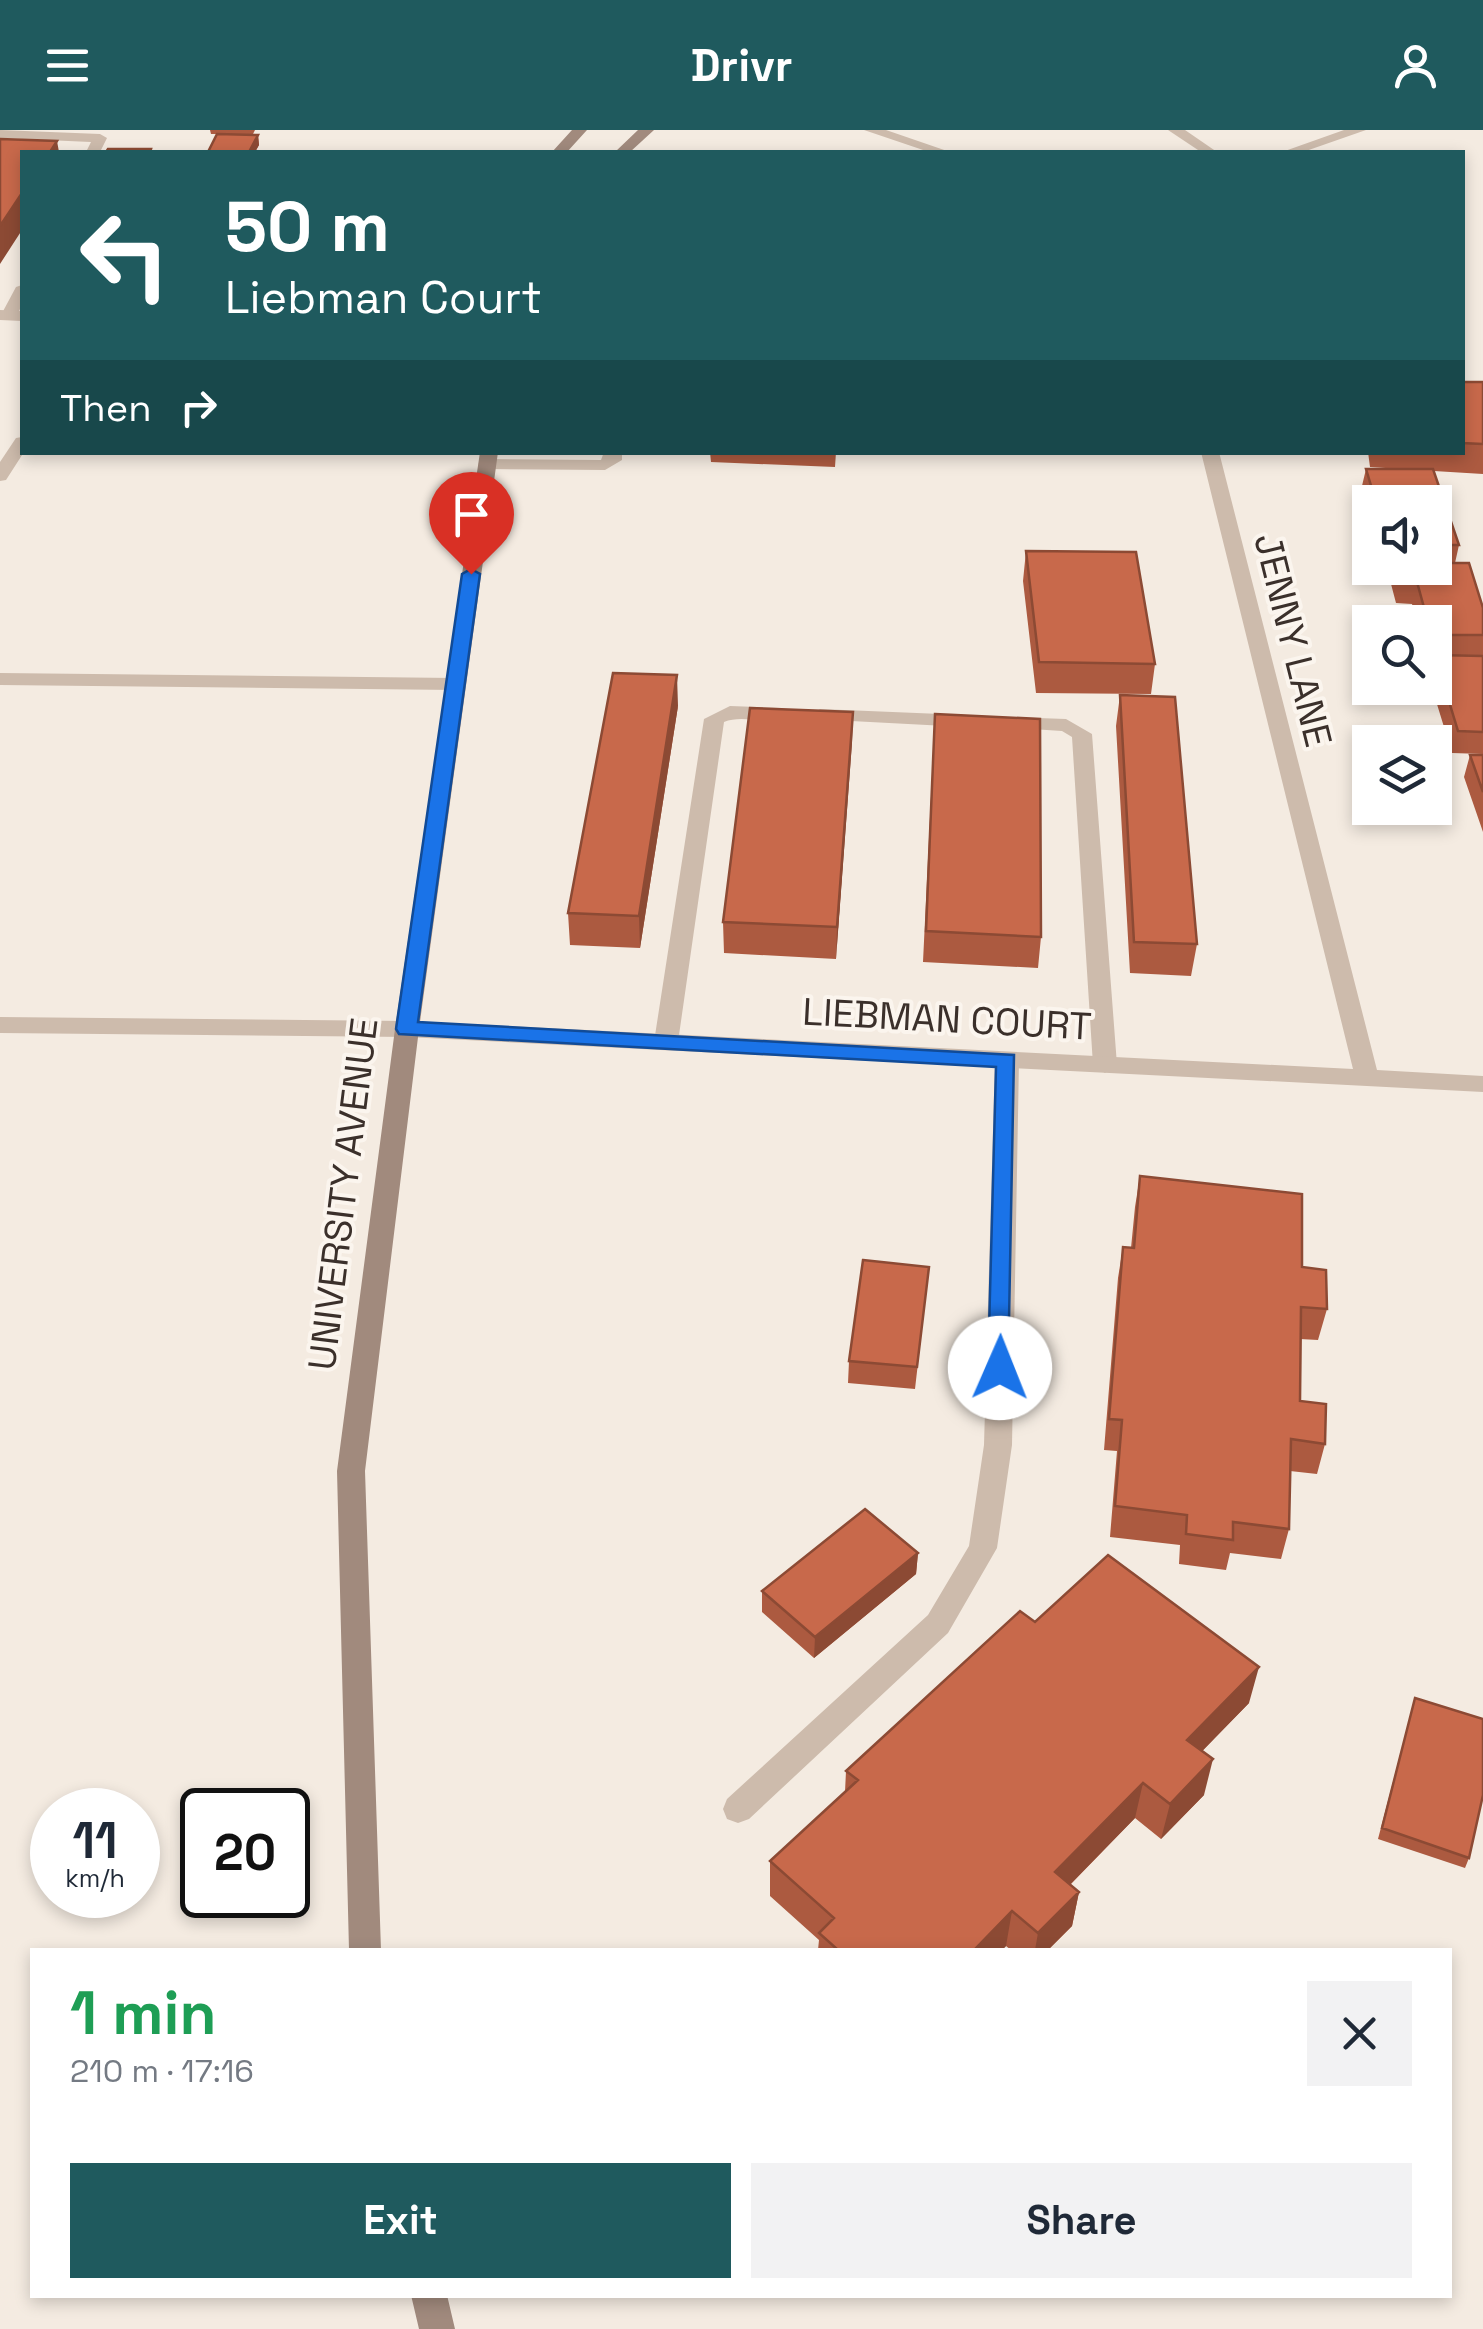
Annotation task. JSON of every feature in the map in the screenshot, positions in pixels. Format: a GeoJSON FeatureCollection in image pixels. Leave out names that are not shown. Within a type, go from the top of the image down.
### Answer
{"type":"FeatureCollection","features":[{"type":"Feature","properties":{"kind":"main road"},"geometry":{"type":"LineString","coordinates":[[561,150],[580,130]]}},
{"type":"Feature","properties":{"kind":"main road"},"geometry":{"type":"LineString","coordinates":[[624,150],[646,130]]}},
{"type":"Feature","properties":{"kind":"main road","name":"UNIVERSITY AVENUE"},"geometry":{"type":"LineString","coordinates":[[365,1948],[351,1471],[406,1029],[488,458]]}},
{"type":"Feature","properties":{"kind":"main road"},"geometry":{"type":"LineString","coordinates":[[430,2298],[438,2329]]}},
{"type":"Feature","properties":{"kind":"street"},"geometry":{"type":"LineString","coordinates":[[870,130],[936,150]]}},
{"type":"Feature","properties":{"kind":"street"},"geometry":{"type":"LineString","coordinates":[[1175,130],[1207,150]]}},
{"type":"Feature","properties":{"kind":"street"},"geometry":{"type":"LineString","coordinates":[[1300,130],[1320,142]]}},
{"type":"Feature","properties":{"kind":"street"},"geometry":{"type":"LineString","coordinates":[[1295,150],[1359,130]]}},
{"type":"Feature","properties":{"kind":"street"},"geometry":{"type":"LineString","coordinates":[[0,134],[100,138],[93,150]]}},
{"type":"Feature","properties":{"kind":"street"},"geometry":{"type":"LineString","coordinates":[[0,476],[20,445]]}},
{"type":"Feature","properties":{"kind":"street"},"geometry":{"type":"LineString","coordinates":[[488,458],[605,465],[613,455]]}},
{"type":"Feature","properties":{"kind":"street","name":"JENNY LANE"},"geometry":{"type":"LineString","coordinates":[[1211,455],[1367,1078]]}},
{"type":"Feature","properties":{"kind":"street"},"geometry":{"type":"LineString","coordinates":[[0,679],[455,684]]}},
{"type":"Feature","properties":{"kind":"street"},"geometry":{"type":"LineString","coordinates":[[666,1042],[714,719],[730,712],[1066,725],[1082,734],[1105,1064]]}},
{"type":"Feature","properties":{"kind":"street","name":"LIEBMAN COURT"},"geometry":{"type":"LineString","coordinates":[[0,1025],[406,1029],[1483,1084]]}},
{"type":"Feature","properties":{"kind":"street"},"geometry":{"type":"LineString","coordinates":[[738,1808],[938,1624],[983,1548],[998,1444],[1007,1060]]}},
{"type":"Feature","properties":{"kind":"building"},"geometry":{"type":"Polygon","coordinates":[[[217,134],[258,135],[250,150],[209,150],[217,134]]]}},
{"type":"Feature","properties":{"kind":"building"},"geometry":{"type":"Polygon","coordinates":[[[0,139],[57,141],[51,150],[20,150],[20,196],[0,226],[0,139]]]}},
{"type":"Feature","properties":{"kind":"building"},"geometry":{"type":"Polygon","coordinates":[[[1465,382],[1483,382],[1483,444],[1465,443],[1465,382]]]}},
{"type":"Feature","properties":{"kind":"building"},"geometry":{"type":"Polygon","coordinates":[[[1366,469],[1433,469],[1438,485],[1371,485],[1366,469]]]}},
{"type":"Feature","properties":{"kind":"building"},"geometry":{"type":"Polygon","coordinates":[[[1452,525],[1459,545],[1452,545],[1452,525]]]}},
{"type":"Feature","properties":{"kind":"building"},"geometry":{"type":"Polygon","coordinates":[[[1026,551],[1136,552],[1155,664],[1039,662],[1026,551]]]}},
{"type":"Feature","properties":{"kind":"building"},"geometry":{"type":"Polygon","coordinates":[[[1452,563],[1469,563],[1483,608],[1483,635],[1452,635],[1452,605],[1423,605],[1418,585],[1452,585],[1452,563]]]}},
{"type":"Feature","properties":{"kind":"building"},"geometry":{"type":"Polygon","coordinates":[[[1452,655],[1483,656],[1483,732],[1458,731],[1450,705],[1452,655]]]}},
{"type":"Feature","properties":{"kind":"building"},"geometry":{"type":"Polygon","coordinates":[[[613,673],[677,675],[639,916],[568,913],[613,673]]]}},
{"type":"Feature","properties":{"kind":"building"},"geometry":{"type":"Polygon","coordinates":[[[1120,695],[1175,697],[1197,944],[1134,942],[1120,695]]]}},
{"type":"Feature","properties":{"kind":"building"},"geometry":{"type":"Polygon","coordinates":[[[750,708],[853,712],[837,927],[723,922],[750,708]]]}},
{"type":"Feature","properties":{"kind":"building"},"geometry":{"type":"Polygon","coordinates":[[[935,714],[1040,719],[1041,937],[926,931],[935,714]]]}},
{"type":"Feature","properties":{"kind":"building"},"geometry":{"type":"Polygon","coordinates":[[[1470,755],[1483,755],[1483,792],[1470,755]]]}},
{"type":"Feature","properties":{"kind":"building"},"geometry":{"type":"Polygon","coordinates":[[[1140,1176],[1302,1194],[1302,1267],[1326,1270],[1327,1309],[1301,1307],[1300,1401],[1326,1404],[1325,1444],[1291,1439],[1289,1529],[1233,1522],[1233,1540],[1186,1534],[1187,1515],[1115,1506],[1122,1420],[1109,1419],[1123,1247],[1134,1248],[1140,1176]]]}},
{"type":"Feature","properties":{"kind":"building"},"geometry":{"type":"Polygon","coordinates":[[[863,1260],[929,1267],[917,1367],[849,1361],[863,1260]]]}},
{"type":"Feature","properties":{"kind":"building"},"geometry":{"type":"Polygon","coordinates":[[[865,1509],[918,1553],[815,1637],[762,1591],[865,1509]]]}},
{"type":"Feature","properties":{"kind":"building"},"geometry":{"type":"Polygon","coordinates":[[[1108,1555],[1259,1667],[1187,1740],[1213,1759],[1170,1804],[1143,1783],[1055,1872],[1079,1892],[1038,1933],[1012,1911],[976,1948],[836,1948],[819,1933],[834,1918],[770,1861],[858,1780],[846,1771],[1020,1611],[1035,1622],[1108,1555]]]}},
{"type":"Feature","properties":{"kind":"building"},"geometry":{"type":"Polygon","coordinates":[[[1415,1698],[1483,1719],[1483,1795],[1469,1858],[1382,1828],[1415,1698]]]}},
{"type":"Feature","properties":{"kind":"route"},"geometry":{"type":"LineString","coordinates":[[471,574],[406,1029],[1007,1060],[1000,1368]]}}]}
